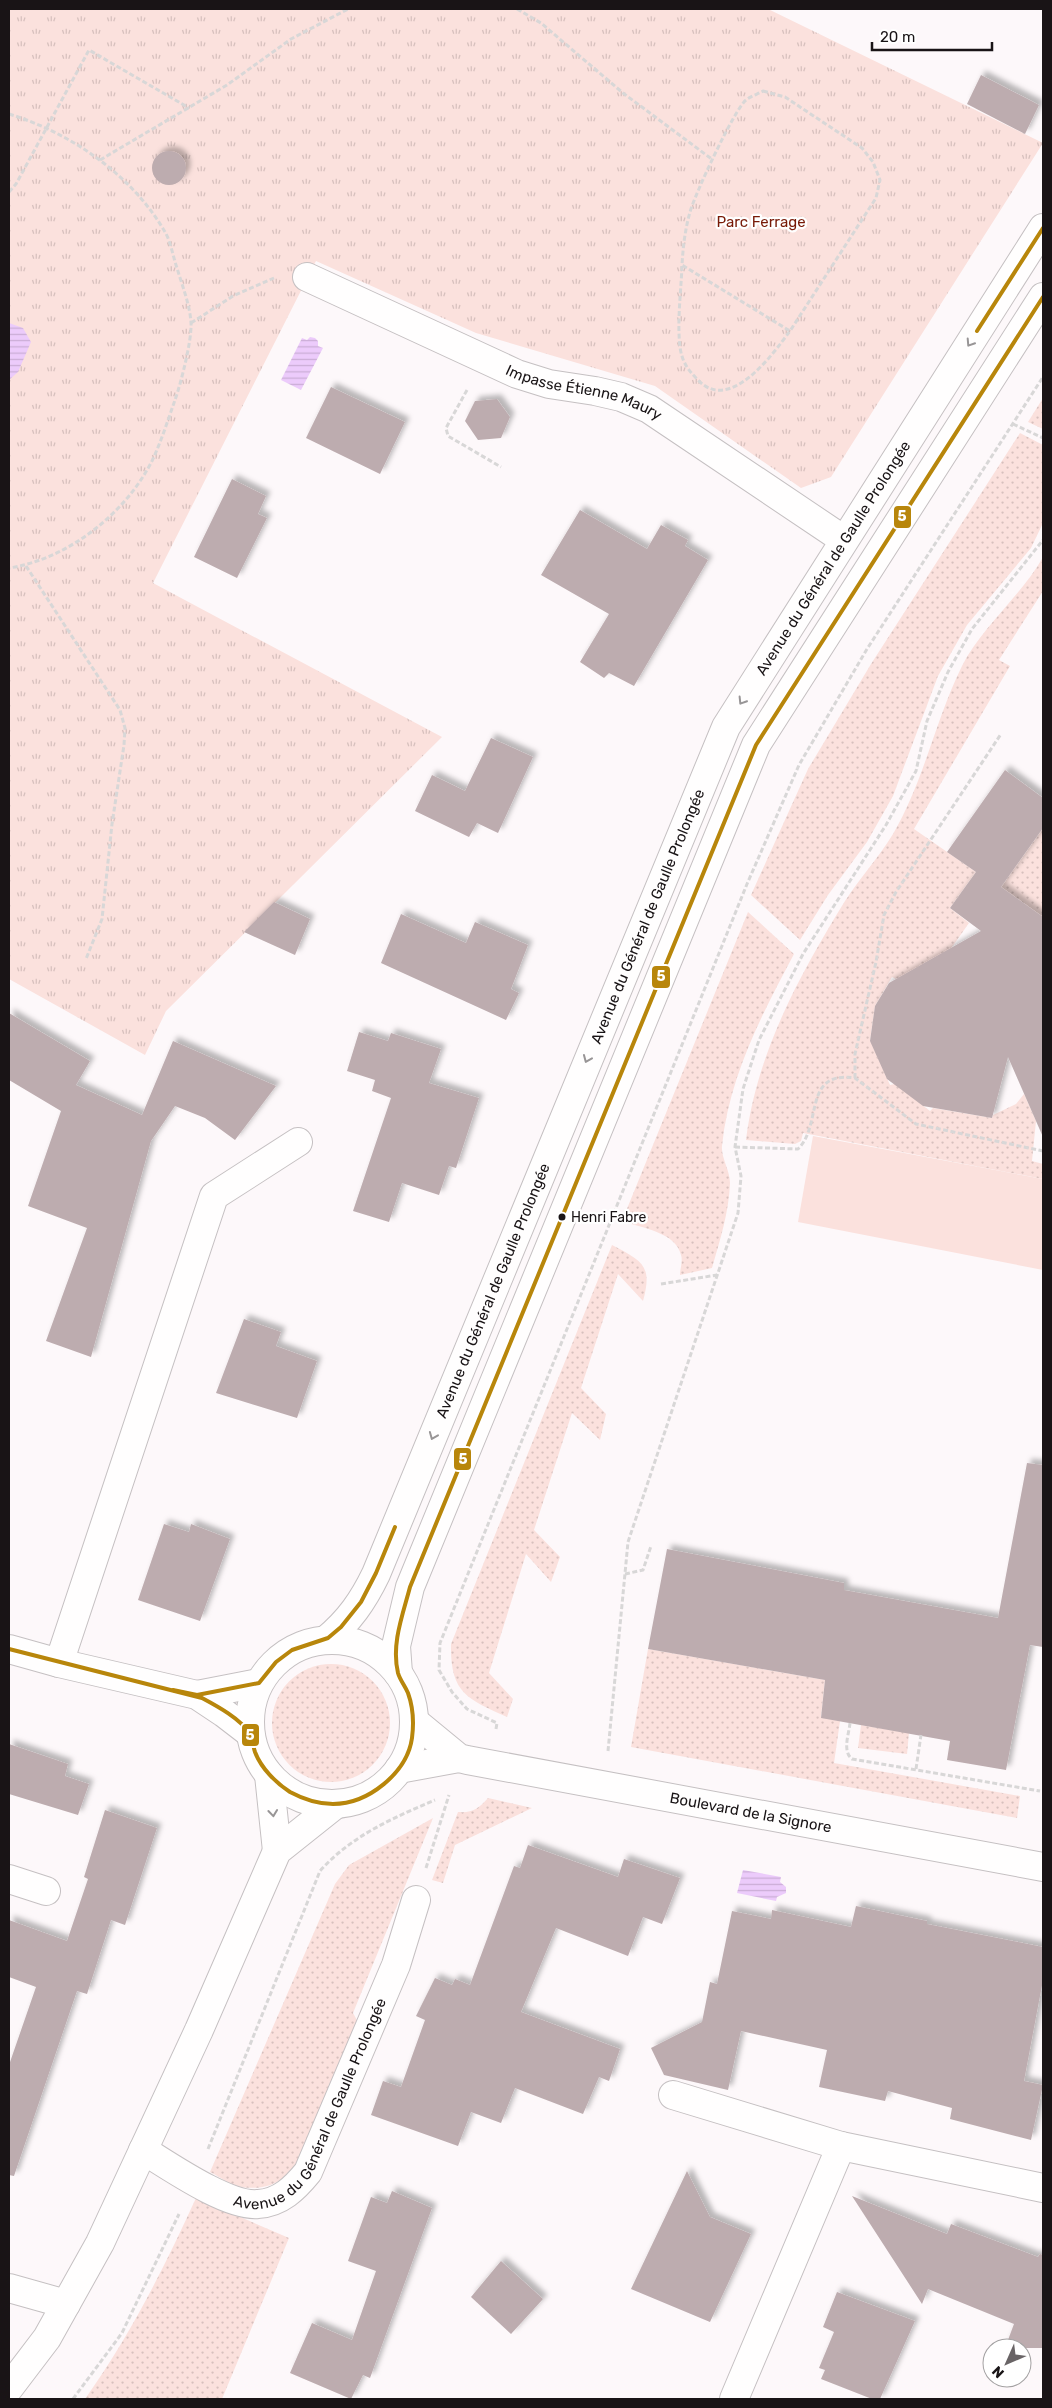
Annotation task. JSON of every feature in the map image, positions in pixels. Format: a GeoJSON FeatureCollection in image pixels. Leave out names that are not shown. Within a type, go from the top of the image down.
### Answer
{"type":"FeatureCollection","features":[{"type":"Feature","properties":{"kind":"street","name":"Avenue du Général de Gaulle Prolongée"},"geometry":{"type":"LineString","coordinates":[[326,1640],[351,1616],[363,1600],[376,1574],[726,727],[1043,228]]}},
{"type":"Feature","properties":{"kind":"street","name":"Impasse Étienne Maury"},"geometry":{"type":"LineString","coordinates":[[308,277],[483,360],[549,384],[595,390],[621,397],[649,409],[844,540]]}},
{"type":"Feature","properties":{"kind":"street"},"geometry":{"type":"LineString","coordinates":[[398,1673],[396,1646],[410,1587],[756,745],[1043,296]]}},
{"type":"Feature","properties":{"kind":"street"},"geometry":{"type":"LineString","coordinates":[[59,1663],[214,1196],[298,1142]]}},
{"type":"Feature","properties":{"kind":"street"},"geometry":{"type":"LineString","coordinates":[[326,1640],[353,1642],[378,1654],[398,1673],[409,1696],[414,1721],[410,1747],[399,1769],[382,1787],[360,1799],[336,1804],[311,1802],[288,1792],[269,1775],[256,1755],[250,1732],[250,1709],[259,1683],[276,1661],[299,1646],[326,1640]]}},
{"type":"Feature","properties":{"kind":"street"},"geometry":{"type":"LineString","coordinates":[[9,1649],[59,1663],[197,1695],[250,1732]]}},
{"type":"Feature","properties":{"kind":"street"},"geometry":{"type":"LineString","coordinates":[[197,1695],[259,1683]]}},
{"type":"Feature","properties":{"kind":"street","name":"Boulevard de la Signore"},"geometry":{"type":"LineString","coordinates":[[414,1721],[459,1758]]}},
{"type":"Feature","properties":{"kind":"street","name":"Boulevard de la Signore"},"geometry":{"type":"LineString","coordinates":[[399,1769],[459,1758],[1043,1867]]}},
{"type":"Feature","properties":{"kind":"street"},"geometry":{"type":"LineString","coordinates":[[269,1775],[277,1851]]}},
{"type":"Feature","properties":{"kind":"street"},"geometry":{"type":"LineString","coordinates":[[9,2388],[47,2338],[100,2243],[199,2030],[277,1851],[336,1804]]}},
{"type":"Feature","properties":{"kind":"street"},"geometry":{"type":"LineString","coordinates":[[9,1879],[46,1891]]}},
{"type":"Feature","properties":{"kind":"street","name":"Avenue du Général de Gaulle Prolongée"},"geometry":{"type":"LineString","coordinates":[[143,2150],[195,2181],[234,2201],[257,2205],[274,2201],[294,2189],[308,2172],[396,1965],[416,1900]]}},
{"type":"Feature","properties":{"kind":"street"},"geometry":{"type":"LineString","coordinates":[[674,2095],[842,2146],[1043,2188]]}},
{"type":"Feature","properties":{"kind":"street"},"geometry":{"type":"LineString","coordinates":[[734,2399],[842,2146]]}},
{"type":"Feature","properties":{"kind":"street"},"geometry":{"type":"LineString","coordinates":[[9,2288],[66,2304]]}},
{"type":"Feature","properties":{"kind":"path"},"geometry":{"type":"LineString","coordinates":[[100,160],[227,85],[291,39],[348,9]]}},
{"type":"Feature","properties":{"kind":"path"},"geometry":{"type":"LineString","coordinates":[[517,9],[541,23],[623,93],[713,160]]}},
{"type":"Feature","properties":{"kind":"path"},"geometry":{"type":"LineString","coordinates":[[9,192],[16,184],[89,50],[189,108]]}},
{"type":"Feature","properties":{"kind":"path"},"geometry":{"type":"LineString","coordinates":[[764,91],[785,97],[862,148],[873,162],[880,180],[876,198],[790,331],[770,357],[748,379],[733,388],[719,390],[702,384],[685,367],[680,346],[682,265],[683,240],[690,210],[733,118],[746,100],[764,91]]}},
{"type":"Feature","properties":{"kind":"path"},"geometry":{"type":"LineString","coordinates":[[9,114],[46,128],[76,143],[100,160],[139,196],[166,233],[191,323],[182,380],[168,422],[152,461],[133,491],[108,518],[68,547],[26,566],[9,568]]}},
{"type":"Feature","properties":{"kind":"path"},"geometry":{"type":"LineString","coordinates":[[682,265],[790,331]]}},
{"type":"Feature","properties":{"kind":"path"},"geometry":{"type":"LineString","coordinates":[[191,323],[233,296],[277,276]]}},
{"type":"Feature","properties":{"kind":"path"},"geometry":{"type":"LineString","coordinates":[[483,360],[446,428],[448,436],[502,467]]}},
{"type":"Feature","properties":{"kind":"path"},"geometry":{"type":"LineString","coordinates":[[496,1730],[496,1723],[467,1709],[452,1692],[439,1670],[440,1643],[446,1627],[736,911],[800,765],[867,649],[1043,377]]}},
{"type":"Feature","properties":{"kind":"path"},"geometry":{"type":"LineString","coordinates":[[1013,424],[1043,438]]}},
{"type":"Feature","properties":{"kind":"path"},"geometry":{"type":"LineString","coordinates":[[607,1761],[628,1542],[738,1213],[741,1176],[735,1147],[743,1089],[759,1040],[803,954],[886,825],[916,771],[927,721],[948,672],[972,630],[1043,540]]}},
{"type":"Feature","properties":{"kind":"path"},"geometry":{"type":"LineString","coordinates":[[26,566],[120,710],[125,728],[102,919],[86,960]]}},
{"type":"Feature","properties":{"kind":"path"},"geometry":{"type":"LineString","coordinates":[[855,1078],[855,1054],[876,962],[884,915],[896,892],[1001,734]]}},
{"type":"Feature","properties":{"kind":"path"},"geometry":{"type":"LineString","coordinates":[[735,1147],[798,1149],[808,1134],[818,1092],[830,1080],[845,1076],[855,1078],[916,1124],[1043,1151]]}},
{"type":"Feature","properties":{"kind":"path"},"geometry":{"type":"LineString","coordinates":[[661,1284],[717,1275]]}},
{"type":"Feature","properties":{"kind":"path"},"geometry":{"type":"LineString","coordinates":[[625,1574],[643,1570],[651,1546]]}},
{"type":"Feature","properties":{"kind":"path"},"geometry":{"type":"LineString","coordinates":[[850,1723],[847,1749],[848,1755],[852,1759],[1040,1790]]}},
{"type":"Feature","properties":{"kind":"path"},"geometry":{"type":"LineString","coordinates":[[916,1769],[921,1736]]}},
{"type":"Feature","properties":{"kind":"path"},"geometry":{"type":"LineString","coordinates":[[416,1900],[449,1794]]}},
{"type":"Feature","properties":{"kind":"path"},"geometry":{"type":"LineString","coordinates":[[73,2399],[122,2333],[195,2181],[320,1871],[357,1838],[395,1817],[449,1794],[456,1794]]}},
{"type":"Feature","properties":{"kind":"green space","name":"Parc Ferrage"},"geometry":{"type":"Polygon","coordinates":[[[9,9],[768,9],[1043,143],[831,477],[801,488],[655,386],[476,333],[316,261],[153,583],[442,737],[166,1011],[145,1055],[9,979],[9,9]]]}},
{"type":"Feature","properties":{"kind":"green space"},"geometry":{"type":"Polygon","coordinates":[[[1043,398],[1043,429],[1028,422],[1043,398]]]}},
{"type":"Feature","properties":{"kind":"green space"},"geometry":{"type":"Polygon","coordinates":[[[1020,433],[1043,445],[1043,523],[1031,548],[967,625],[938,676],[893,796],[867,842],[828,895],[800,940],[751,895],[808,769],[871,664],[1020,433]]]}},
{"type":"Feature","properties":{"kind":"green space"},"geometry":{"type":"Polygon","coordinates":[[[1043,557],[1043,591],[999,660],[1010,666],[914,829],[976,872],[950,908],[969,923],[940,964],[896,979],[892,977],[875,1006],[870,1040],[890,1085],[895,1084],[930,1111],[933,1108],[992,1118],[993,1115],[1016,1104],[1024,1094],[1036,1121],[1032,1161],[1043,1164],[1043,1179],[803,1133],[801,1141],[795,1144],[746,1140],[760,1076],[770,1045],[796,986],[845,901],[888,843],[904,814],[944,708],[970,652],[1024,585],[1043,557]]]}},
{"type":"Feature","properties":{"kind":"green space"},"geometry":{"type":"Polygon","coordinates":[[[1043,828],[1043,917],[1001,887],[1043,828]]]}},
{"type":"Feature","properties":{"kind":"green space"},"geometry":{"type":"Polygon","coordinates":[[[748,912],[794,954],[759,1023],[739,1071],[732,1095],[722,1146],[730,1178],[728,1205],[712,1268],[680,1275],[682,1257],[678,1247],[672,1241],[657,1232],[622,1221],[748,912]]]}},
{"type":"Feature","properties":{"kind":"green space"},"geometry":{"type":"Polygon","coordinates":[[[813,1136],[1043,1179],[1043,1270],[798,1222],[813,1136]]]}},
{"type":"Feature","properties":{"kind":"green space"},"geometry":{"type":"Polygon","coordinates":[[[612,1245],[638,1260],[647,1279],[646,1289],[643,1301],[618,1274],[581,1388],[606,1414],[600,1440],[572,1413],[534,1530],[560,1557],[551,1582],[526,1554],[489,1673],[513,1699],[507,1717],[481,1705],[463,1692],[457,1683],[454,1673],[451,1660],[451,1644],[612,1245]]]}},
{"type":"Feature","properties":{"kind":"green space"},"geometry":{"type":"Polygon","coordinates":[[[648,1649],[825,1680],[821,1717],[840,1721],[834,1763],[1020,1796],[1017,1818],[631,1747],[648,1649]]]}},
{"type":"Feature","properties":{"kind":"green space"},"geometry":{"type":"Polygon","coordinates":[[[331,1664],[354,1668],[373,1681],[386,1700],[390,1723],[386,1746],[373,1765],[354,1778],[331,1782],[308,1778],[289,1765],[276,1746],[272,1723],[276,1700],[289,1681],[308,1668],[331,1664]]]}},
{"type":"Feature","properties":{"kind":"green space"},"geometry":{"type":"Polygon","coordinates":[[[861,1725],[909,1733],[907,1754],[858,1748],[861,1725]]]}},
{"type":"Feature","properties":{"kind":"green space"},"geometry":{"type":"Polygon","coordinates":[[[488,1798],[532,1808],[455,1845],[443,1883],[432,1880],[458,1812],[475,1810],[488,1798]]]}},
{"type":"Feature","properties":{"kind":"green space"},"geometry":{"type":"Polygon","coordinates":[[[433,1818],[353,2013],[359,2024],[301,2159],[282,2179],[268,2186],[251,2188],[237,2186],[210,2172],[335,1884],[349,1865],[433,1818]]]}},
{"type":"Feature","properties":{"kind":"green space"},"geometry":{"type":"Polygon","coordinates":[[[196,2198],[289,2238],[222,2399],[85,2399],[117,2351],[145,2301],[196,2198]]]}},
{"type":"Feature","properties":{"kind":"shaded area"},"geometry":{"type":"Polygon","coordinates":[[[9,323],[23,328],[31,342],[18,372],[9,380],[9,323]]]}},
{"type":"Feature","properties":{"kind":"shaded area"},"geometry":{"type":"Polygon","coordinates":[[[310,337],[315,338],[318,341],[318,346],[323,348],[301,390],[281,380],[302,338],[307,340],[310,337]]]}},
{"type":"Feature","properties":{"kind":"shaded area"},"geometry":{"type":"Polygon","coordinates":[[[743,1870],[781,1877],[780,1882],[786,1887],[786,1893],[777,1897],[776,1901],[737,1893],[743,1870]]]}},
{"type":"Feature","properties":{"kind":"building"},"geometry":{"type":"Polygon","coordinates":[[[981,75],[1039,105],[1025,134],[967,104],[981,75]]]}},
{"type":"Feature","properties":{"kind":"building"},"geometry":{"type":"Polygon","coordinates":[[[169,151],[176,152],[181,156],[185,161],[185,175],[181,180],[176,184],[169,185],[162,184],[157,180],[153,175],[152,168],[153,161],[157,156],[162,152],[169,151]]]}},
{"type":"Feature","properties":{"kind":"building"},"geometry":{"type":"Polygon","coordinates":[[[331,387],[405,422],[380,474],[306,438],[331,387]]]}},
{"type":"Feature","properties":{"kind":"building"},"geometry":{"type":"Polygon","coordinates":[[[497,399],[510,417],[501,438],[478,440],[465,421],[475,401],[497,399]]]}},
{"type":"Feature","properties":{"kind":"building"},"geometry":{"type":"Polygon","coordinates":[[[232,479],[266,496],[258,514],[267,518],[237,578],[194,557],[232,479]]]}},
{"type":"Feature","properties":{"kind":"building"},"geometry":{"type":"Polygon","coordinates":[[[580,510],[647,549],[661,525],[688,540],[685,546],[708,560],[634,686],[609,673],[604,678],[580,662],[609,614],[541,575],[580,510]]]}},
{"type":"Feature","properties":{"kind":"building"},"geometry":{"type":"Polygon","coordinates":[[[491,738],[533,757],[498,833],[477,823],[469,837],[415,811],[432,775],[465,791],[491,738]]]}},
{"type":"Feature","properties":{"kind":"building"},"geometry":{"type":"Polygon","coordinates":[[[1005,770],[1043,798],[1043,828],[1001,887],[1043,917],[1043,1137],[1008,1057],[992,1118],[923,1106],[887,1079],[870,1041],[875,1006],[889,983],[981,931],[950,908],[976,872],[947,852],[1005,770]]]}},
{"type":"Feature","properties":{"kind":"building"},"geometry":{"type":"Polygon","coordinates":[[[274,902],[310,919],[295,955],[244,932],[274,902]]]}},
{"type":"Feature","properties":{"kind":"building"},"geometry":{"type":"Polygon","coordinates":[[[401,914],[466,943],[475,922],[528,945],[511,989],[519,993],[506,1020],[381,963],[401,914]]]}},
{"type":"Feature","properties":{"kind":"building"},"geometry":{"type":"Polygon","coordinates":[[[9,1013],[90,1061],[76,1085],[142,1115],[173,1041],[276,1086],[235,1140],[205,1118],[175,1106],[151,1141],[91,1357],[46,1341],[87,1228],[28,1206],[61,1111],[9,1080],[9,1013]]]}},
{"type":"Feature","properties":{"kind":"building"},"geometry":{"type":"Polygon","coordinates":[[[359,1032],[388,1041],[391,1033],[441,1049],[429,1083],[479,1098],[456,1168],[449,1166],[439,1195],[402,1183],[389,1222],[353,1211],[391,1098],[372,1091],[375,1080],[347,1071],[359,1032]]]}},
{"type":"Feature","properties":{"kind":"building"},"geometry":{"type":"Polygon","coordinates":[[[244,1319],[281,1332],[276,1346],[317,1361],[297,1418],[216,1393],[244,1319]]]}},
{"type":"Feature","properties":{"kind":"building"},"geometry":{"type":"Polygon","coordinates":[[[1027,1463],[1043,1465],[1043,1647],[1030,1645],[1006,1770],[947,1760],[950,1741],[821,1718],[825,1680],[648,1649],[667,1549],[844,1583],[844,1590],[998,1618],[1027,1463]]]}},
{"type":"Feature","properties":{"kind":"building"},"geometry":{"type":"Polygon","coordinates":[[[164,1524],[189,1532],[191,1524],[230,1539],[200,1621],[138,1600],[164,1524]]]}},
{"type":"Feature","properties":{"kind":"building"},"geometry":{"type":"Polygon","coordinates":[[[9,1744],[68,1764],[65,1776],[89,1784],[78,1815],[9,1794],[9,1744]]]}},
{"type":"Feature","properties":{"kind":"building"},"geometry":{"type":"Polygon","coordinates":[[[105,1810],[157,1828],[125,1925],[111,1920],[87,1994],[77,1991],[14,2176],[9,2175],[9,2065],[36,1987],[9,1977],[9,1920],[67,1941],[88,1879],[84,1877],[105,1810]]]}},
{"type":"Feature","properties":{"kind":"building"},"geometry":{"type":"Polygon","coordinates":[[[528,1845],[618,1877],[624,1859],[680,1878],[662,1924],[643,1917],[628,1956],[556,1928],[521,2012],[620,2049],[609,2081],[599,2077],[583,2114],[515,2088],[501,2123],[471,2112],[458,2146],[371,2115],[383,2081],[401,2087],[425,2020],[416,2016],[435,1978],[452,1985],[455,1979],[470,1985],[514,1866],[520,1868],[528,1845]]]}},
{"type":"Feature","properties":{"kind":"building"},"geometry":{"type":"Polygon","coordinates":[[[856,1906],[927,1921],[927,1924],[1043,1947],[1043,1980],[1024,2081],[1043,2085],[1031,2140],[950,2119],[952,2108],[888,2091],[885,2101],[819,2087],[827,2050],[741,2031],[728,2090],[664,2075],[651,2048],[702,2022],[710,1982],[717,1984],[732,1911],[771,1919],[772,1910],[851,1927],[856,1906]]]}},
{"type":"Feature","properties":{"kind":"building"},"geometry":{"type":"Polygon","coordinates":[[[687,2171],[710,2217],[751,2234],[710,2322],[631,2289],[687,2171]]]}},
{"type":"Feature","properties":{"kind":"building"},"geometry":{"type":"Polygon","coordinates":[[[392,2191],[432,2208],[370,2378],[363,2375],[351,2399],[290,2373],[312,2323],[352,2340],[376,2271],[348,2261],[371,2197],[387,2203],[392,2191]]]}},
{"type":"Feature","properties":{"kind":"building"},"geometry":{"type":"Polygon","coordinates":[[[852,2196],[947,2234],[951,2224],[1038,2257],[1040,2254],[1043,2255],[1043,2348],[1032,2348],[1032,2338],[1009,2338],[1014,2324],[928,2289],[922,2304],[852,2196]]]}},
{"type":"Feature","properties":{"kind":"building"},"geometry":{"type":"Polygon","coordinates":[[[501,2261],[543,2299],[511,2334],[471,2297],[501,2261]]]}},
{"type":"Feature","properties":{"kind":"building"},"geometry":{"type":"Polygon","coordinates":[[[837,2292],[915,2321],[880,2399],[872,2399],[821,2379],[825,2370],[819,2368],[834,2332],[823,2327],[837,2292]]]}},
{"type":"Feature","properties":{"kind":"transit line","name":"5"},"geometry":{"type":"LineString","coordinates":[[977,331],[1043,228]]}},
{"type":"Feature","properties":{"kind":"transit line","name":"5"},"geometry":{"type":"LineString","coordinates":[[9,1649],[202,1698],[241,1723],[250,1734],[255,1752],[261,1764],[270,1775],[290,1792],[305,1799],[327,1804],[346,1803],[372,1792],[394,1774],[409,1751],[413,1732],[411,1704],[398,1673],[396,1662],[399,1629],[410,1587],[756,745],[1043,297]]}},
{"type":"Feature","properties":{"kind":"transit line","name":"5"},"geometry":{"type":"LineString","coordinates":[[173,1690],[197,1695],[259,1683],[276,1662],[292,1650],[328,1638],[341,1627],[361,1602],[376,1573],[395,1527]]}},
{"type":"Feature","properties":{"kind":"place","name":"Henri Fabre"},"geometry":{"type":"Point","coordinates":[562,1217]}}]}
